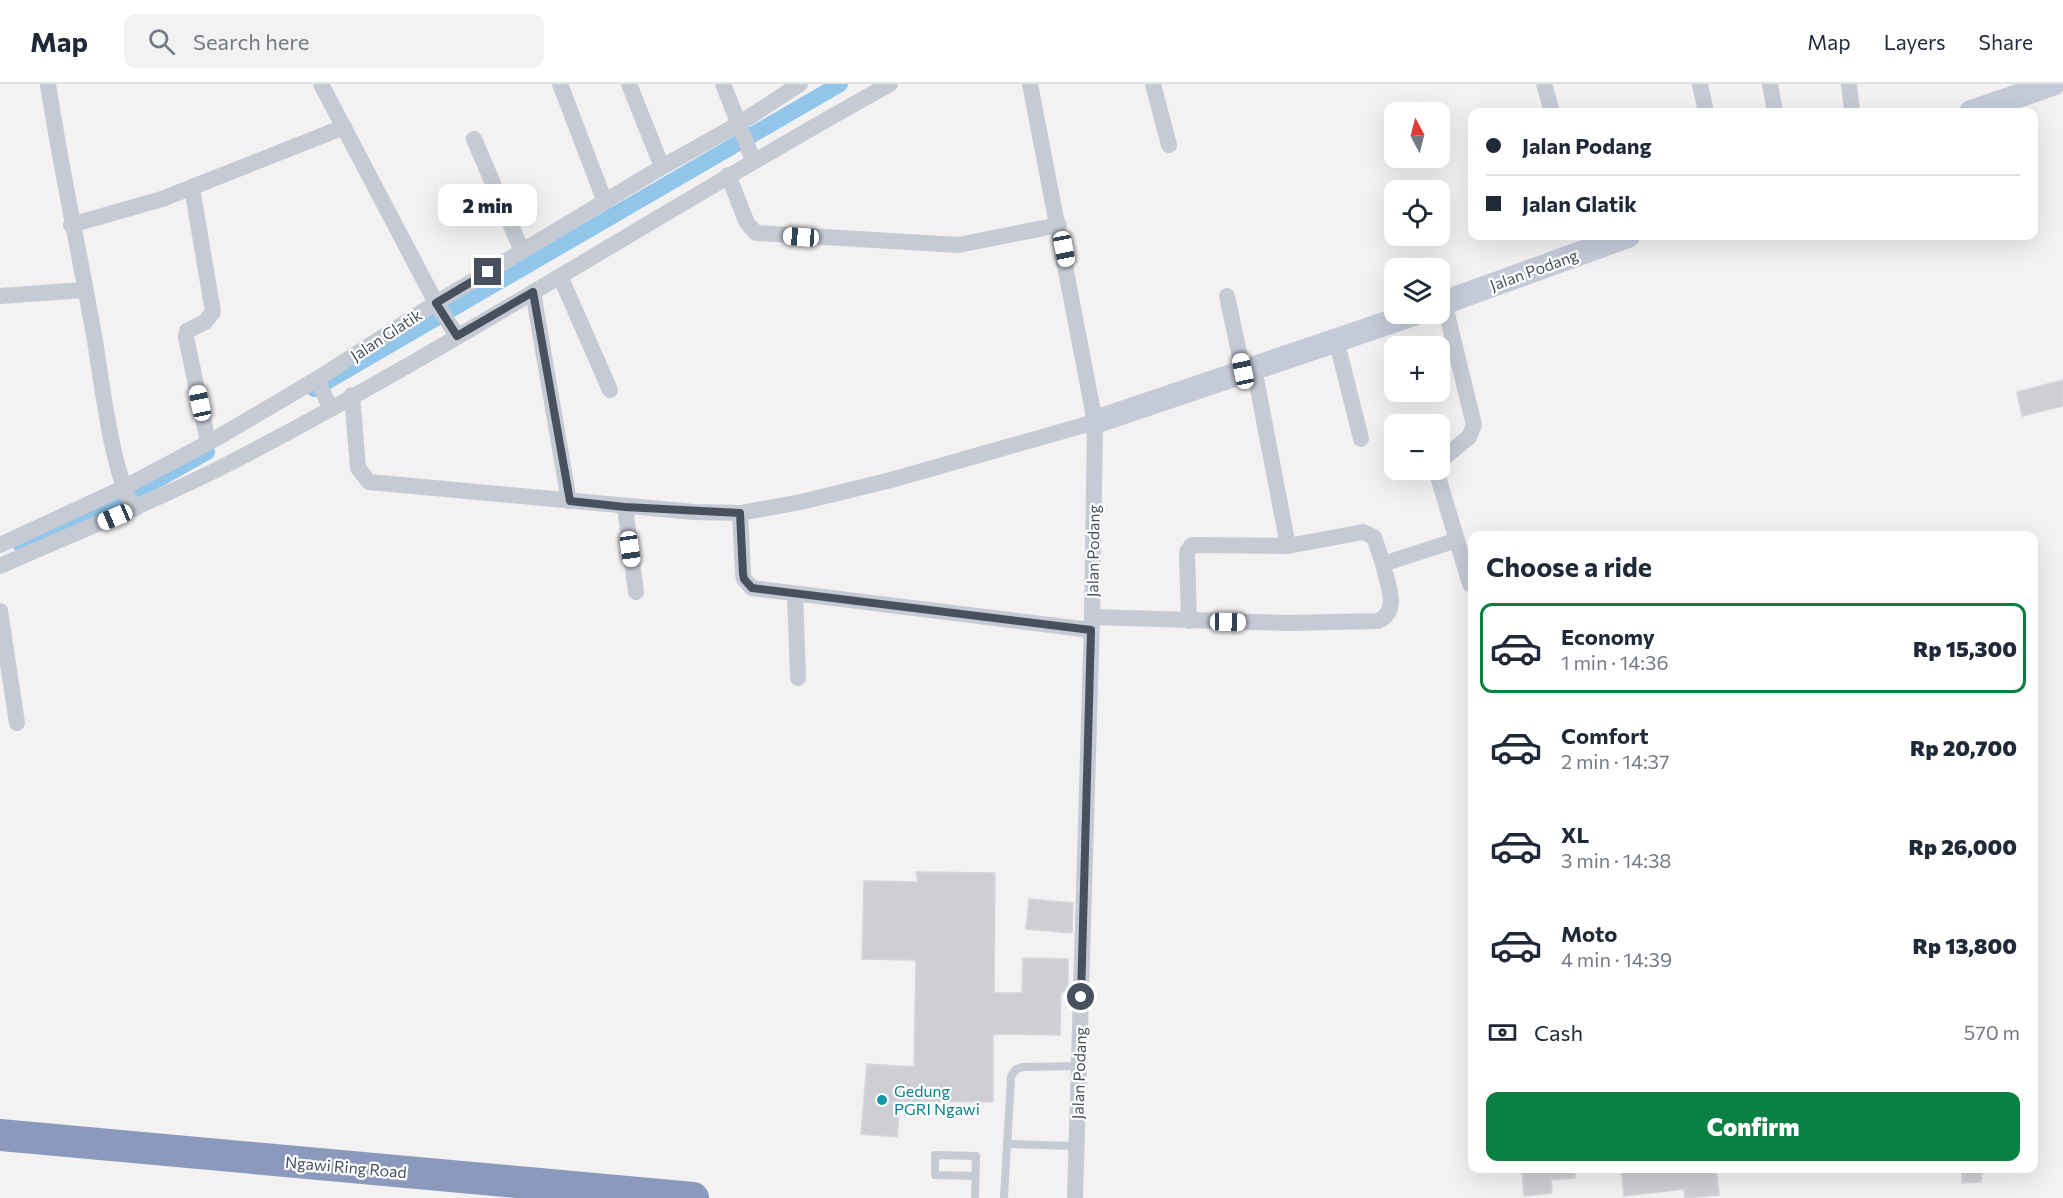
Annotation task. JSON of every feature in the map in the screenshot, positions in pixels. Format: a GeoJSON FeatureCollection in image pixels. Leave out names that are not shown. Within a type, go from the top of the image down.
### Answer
{"type":"FeatureCollection","features":[{"type":"Feature","properties":{"kind":"highway","name":"Ngawi Ring Road"},"geometry":{"type":"LineString","coordinates":[[0,1135],[693,1198]]}},
{"type":"Feature","properties":{"kind":"street"},"geometry":{"type":"LineString","coordinates":[[48,84],[71,225],[128,497]]}},
{"type":"Feature","properties":{"kind":"street"},"geometry":{"type":"LineString","coordinates":[[321,84],[446,318]]}},
{"type":"Feature","properties":{"kind":"street"},"geometry":{"type":"LineString","coordinates":[[560,84],[605,202]]}},
{"type":"Feature","properties":{"kind":"street"},"geometry":{"type":"LineString","coordinates":[[629,84],[662,167]]}},
{"type":"Feature","properties":{"kind":"street"},"geometry":{"type":"LineString","coordinates":[[723,84],[751,155]]}},
{"type":"Feature","properties":{"kind":"street","name":"Jalan Glatik"},"geometry":{"type":"LineString","coordinates":[[128,497],[323,391],[446,318],[522,251],[662,167],[739,129],[801,84]]}},
{"type":"Feature","properties":{"kind":"street"},"geometry":{"type":"LineString","coordinates":[[0,566],[323,391],[352,395],[446,318],[533,292],[728,175],[751,155],[890,84]]}},
{"type":"Feature","properties":{"kind":"street","name":"Jalan Podang"},"geometry":{"type":"LineString","coordinates":[[1030,84],[1059,225],[1095,422],[1092,623],[1075,1198]]}},
{"type":"Feature","properties":{"kind":"street"},"geometry":{"type":"LineString","coordinates":[[1153,84],[1170,145]]}},
{"type":"Feature","properties":{"kind":"street"},"geometry":{"type":"LineString","coordinates":[[1544,84],[1551,108]]}},
{"type":"Feature","properties":{"kind":"street"},"geometry":{"type":"LineString","coordinates":[[1700,84],[1705,108]]}},
{"type":"Feature","properties":{"kind":"street"},"geometry":{"type":"LineString","coordinates":[[1770,84],[1773,108]]}},
{"type":"Feature","properties":{"kind":"street"},"geometry":{"type":"LineString","coordinates":[[1850,84],[1852,108]]}},
{"type":"Feature","properties":{"kind":"street"},"geometry":{"type":"LineString","coordinates":[[1983,108],[2053,84]]}},
{"type":"Feature","properties":{"kind":"street"},"geometry":{"type":"LineString","coordinates":[[71,225],[192,188],[344,127]]}},
{"type":"Feature","properties":{"kind":"street"},"geometry":{"type":"LineString","coordinates":[[474,139],[522,251]]}},
{"type":"Feature","properties":{"kind":"street"},"geometry":{"type":"LineString","coordinates":[[728,175],[747,223],[756,233],[958,245],[1059,225]]}},
{"type":"Feature","properties":{"kind":"street"},"geometry":{"type":"LineString","coordinates":[[192,188],[213,312],[205,322],[187,331],[186,336],[219,448]]}},
{"type":"Feature","properties":{"kind":"street","name":"Jalan Podang"},"geometry":{"type":"LineString","coordinates":[[1450,300],[1588,243],[1605,240]]}},
{"type":"Feature","properties":{"kind":"street"},"geometry":{"type":"LineString","coordinates":[[560,276],[610,390]]}},
{"type":"Feature","properties":{"kind":"street"},"geometry":{"type":"LineString","coordinates":[[0,296],[84,290]]}},
{"type":"Feature","properties":{"kind":"street"},"geometry":{"type":"LineString","coordinates":[[533,292],[570,501]]}},
{"type":"Feature","properties":{"kind":"street"},"geometry":{"type":"LineString","coordinates":[[1227,296],[1249,370],[1288,546]]}},
{"type":"Feature","properties":{"kind":"street"},"geometry":{"type":"LineString","coordinates":[[352,395],[358,468],[369,482],[625,507],[740,513],[891,480],[1095,422],[1384,324]]}},
{"type":"Feature","properties":{"kind":"street"},"geometry":{"type":"LineString","coordinates":[[1448,324],[1474,425],[1469,437],[1450,453]]}},
{"type":"Feature","properties":{"kind":"street"},"geometry":{"type":"LineString","coordinates":[[1336,339],[1361,439]]}},
{"type":"Feature","properties":{"kind":"street"},"geometry":{"type":"LineString","coordinates":[[1439,480],[1468,577]]}},
{"type":"Feature","properties":{"kind":"street"},"geometry":{"type":"LineString","coordinates":[[0,545],[128,497]]}},
{"type":"Feature","properties":{"kind":"street"},"geometry":{"type":"LineString","coordinates":[[625,507],[636,591]]}},
{"type":"Feature","properties":{"kind":"street"},"geometry":{"type":"LineString","coordinates":[[740,513],[744,579],[752,588],[1092,623],[1189,621],[1287,624],[1378,621],[1388,617],[1392,608],[1383,564],[1374,537],[1363,532],[1288,546],[1192,544],[1187,552],[1189,621]]}},
{"type":"Feature","properties":{"kind":"street"},"geometry":{"type":"LineString","coordinates":[[1383,564],[1457,540]]}},
{"type":"Feature","properties":{"kind":"street"},"geometry":{"type":"LineString","coordinates":[[795,594],[798,678]]}},
{"type":"Feature","properties":{"kind":"street"},"geometry":{"type":"LineString","coordinates":[[0,611],[17,723]]}},
{"type":"Feature","properties":{"kind":"lane"},"geometry":{"type":"LineString","coordinates":[[1004,1198],[1011,1077],[1014,1070],[1022,1066],[1079,1066]]}},
{"type":"Feature","properties":{"kind":"lane"},"geometry":{"type":"LineString","coordinates":[[1007,1144],[1077,1146]]}},
{"type":"Feature","properties":{"kind":"lane"},"geometry":{"type":"LineString","coordinates":[[975,1176],[935,1175],[935,1155],[976,1156],[975,1198]]}},
{"type":"Feature","properties":{"kind":"building"},"geometry":{"type":"Polygon","coordinates":[[[2063,380],[2063,406],[2022,416],[2017,392],[2063,380]]]}},
{"type":"Feature","properties":{"kind":"building"},"geometry":{"type":"Polygon","coordinates":[[[916,872],[995,873],[994,993],[1022,993],[1023,958],[1068,959],[1068,992],[1061,992],[1060,1035],[993,1034],[993,1102],[900,1101],[897,1137],[861,1134],[867,1064],[914,1067],[916,960],[862,959],[864,881],[918,882],[916,872]]]}},
{"type":"Feature","properties":{"kind":"building"},"geometry":{"type":"Polygon","coordinates":[[[1029,899],[1073,903],[1072,933],[1026,929],[1029,899]]]}},
{"type":"Feature","properties":{"kind":"building"},"geometry":{"type":"Polygon","coordinates":[[[1522,1173],[1575,1173],[1575,1178],[1551,1180],[1552,1193],[1524,1196],[1522,1173]]]}},
{"type":"Feature","properties":{"kind":"building"},"geometry":{"type":"Polygon","coordinates":[[[1622,1173],[1717,1173],[1719,1195],[1685,1198],[1684,1189],[1624,1196],[1622,1173]]]}},
{"type":"Feature","properties":{"kind":"building"},"geometry":{"type":"Polygon","coordinates":[[[1962,1173],[1982,1173],[1981,1182],[1962,1183],[1962,1173]]]}},
{"type":"Feature","properties":{"kind":"waterway"},"geometry":{"type":"LineString","coordinates":[[314,389],[840,84]]}},
{"type":"Feature","properties":{"kind":"waterway"},"geometry":{"type":"LineString","coordinates":[[20,544],[159,479],[207,452]]}},
{"type":"Feature","properties":{"kind":"place","name":"Gedung PGRI Ngawi"},"geometry":{"type":"Point","coordinates":[882,1100]}},
{"type":"Feature","properties":{"kind":"route"},"geometry":{"type":"LineString","coordinates":[[488,272],[436,303],[457,336],[533,292],[570,501],[694,512],[740,513],[743,574],[746,583],[752,588],[1091,630],[1081,997]]}}]}
